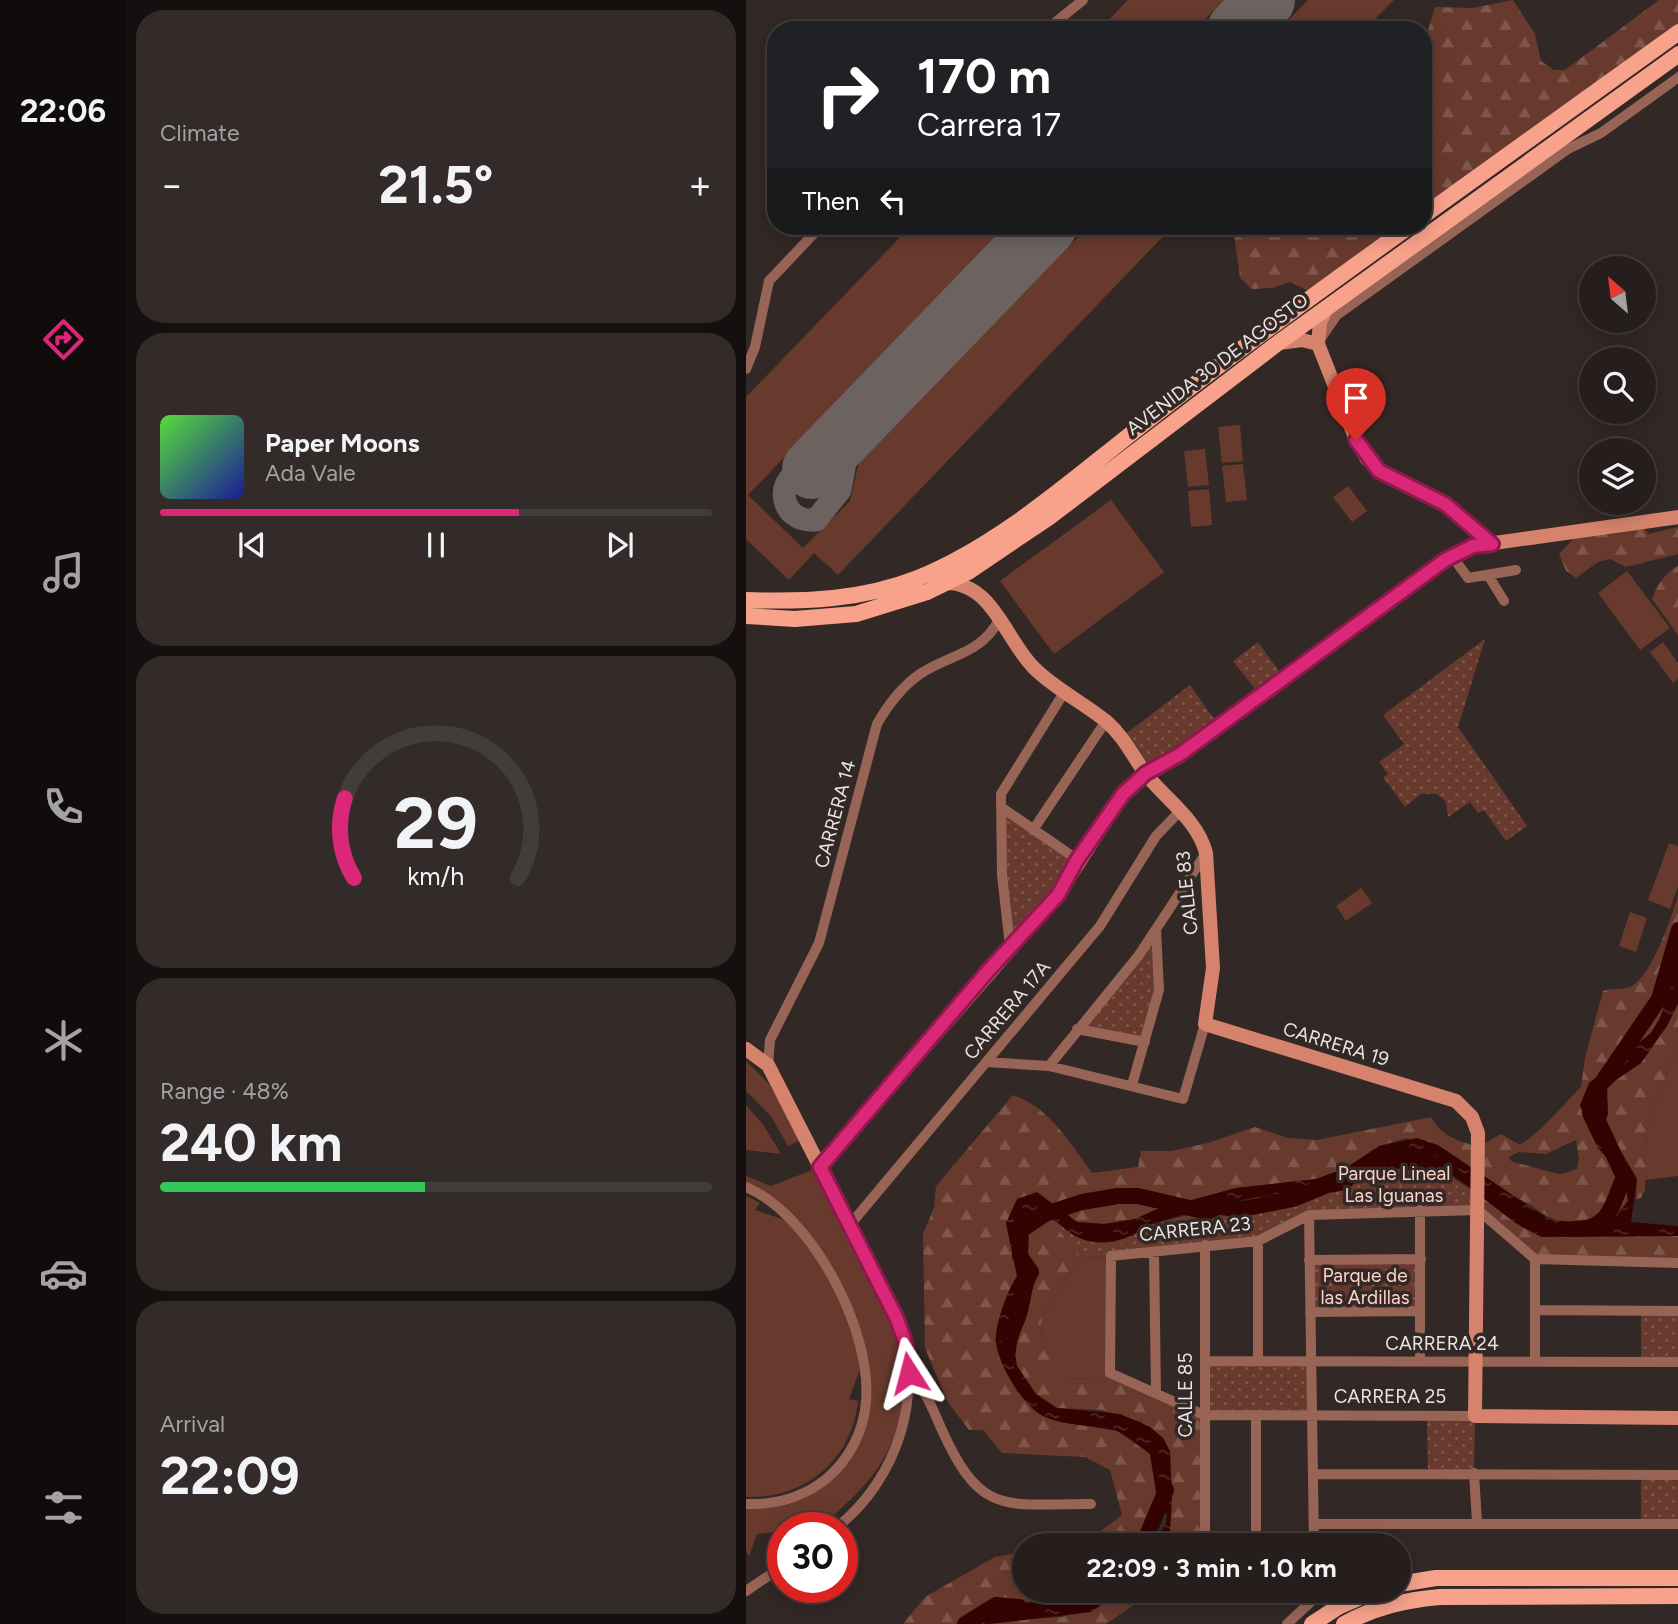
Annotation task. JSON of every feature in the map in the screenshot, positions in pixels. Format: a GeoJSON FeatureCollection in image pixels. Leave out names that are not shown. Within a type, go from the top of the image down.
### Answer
{"type":"FeatureCollection","features":[{"type":"Feature","properties":{"kind":"main road"},"geometry":{"type":"LineString","coordinates":[[1432,210],[1679,32]]}},
{"type":"Feature","properties":{"kind":"main road","name":"AVENIDA 30 DE AGOSTO"},"geometry":{"type":"LineString","coordinates":[[746,616],[795,619],[856,614],[901,602],[945,583],[992,557],[1278,343],[1564,144],[1679,54]]}},
{"type":"Feature","properties":{"kind":"main road","name":"AVENIDA 30 DE AGOSTO"},"geometry":{"type":"LineString","coordinates":[[746,600],[796,602],[852,597],[908,582],[960,559],[1042,503],[1266,328],[1397,235]]}},
{"type":"Feature","properties":{"kind":"main road"},"geometry":{"type":"LineString","coordinates":[[1411,1582],[1436,1578],[1679,1578]]}},
{"type":"Feature","properties":{"kind":"main road"},"geometry":{"type":"LineString","coordinates":[[1344,1624],[1366,1612],[1404,1601],[1441,1597],[1679,1597]]}},
{"type":"Feature","properties":{"kind":"main road"},"geometry":{"type":"LineString","coordinates":[[1314,1622],[1351,1603]]}},
{"type":"Feature","properties":{"kind":"street"},"geometry":{"type":"LineString","coordinates":[[1057,21],[1083,0]]}},
{"type":"Feature","properties":{"kind":"street"},"geometry":{"type":"LineString","coordinates":[[1318,344],[1338,315],[1564,144],[1601,133],[1679,77]]}},
{"type":"Feature","properties":{"kind":"street"},"geometry":{"type":"LineString","coordinates":[[746,369],[755,347],[769,281],[812,235]]}},
{"type":"Feature","properties":{"kind":"street"},"geometry":{"type":"LineString","coordinates":[[1327,308],[1320,322],[1318,344],[1356,440],[1372,466],[1392,480],[1445,504],[1492,544]]}},
{"type":"Feature","properties":{"kind":"street"},"geometry":{"type":"LineString","coordinates":[[1278,343],[1302,340],[1318,344]]}},
{"type":"Feature","properties":{"kind":"street"},"geometry":{"type":"LineString","coordinates":[[820,1167],[1010,946],[1058,895],[1077,860],[1123,794],[1146,773],[1179,755],[1452,556],[1473,546],[1679,517]]}},
{"type":"Feature","properties":{"kind":"street"},"geometry":{"type":"LineString","coordinates":[[1452,556],[1468,578],[1516,570]]}},
{"type":"Feature","properties":{"kind":"street"},"geometry":{"type":"LineString","coordinates":[[984,598],[980,575],[992,557]]}},
{"type":"Feature","properties":{"kind":"street"},"geometry":{"type":"LineString","coordinates":[[1488,575],[1504,601]]}},
{"type":"Feature","properties":{"kind":"street"},"geometry":{"type":"LineString","coordinates":[[945,583],[969,586],[984,598]]}},
{"type":"Feature","properties":{"kind":"street","name":"CALLE 83"},"geometry":{"type":"LineString","coordinates":[[984,598],[1034,668],[1123,736],[1146,773],[1181,810],[1206,853],[1213,968],[1204,1024],[1183,1100],[1132,1085]]}},
{"type":"Feature","properties":{"kind":"street","name":"CARRERA 14"},"geometry":{"type":"LineString","coordinates":[[768,1065],[770,1040],[819,943],[877,724],[888,706],[909,682],[932,667],[988,639],[999,620]]}},
{"type":"Feature","properties":{"kind":"street"},"geometry":{"type":"LineString","coordinates":[[1010,946],[1002,875],[1001,794],[1065,691]]}},
{"type":"Feature","properties":{"kind":"street"},"geometry":{"type":"LineString","coordinates":[[1033,830],[1100,717]]}},
{"type":"Feature","properties":{"kind":"street"},"geometry":{"type":"LineString","coordinates":[[1001,807],[1077,860]]}},
{"type":"Feature","properties":{"kind":"street","name":"CARRERA 17A"},"geometry":{"type":"LineString","coordinates":[[849,1226],[1100,926],[1156,836],[1181,810]]}},
{"type":"Feature","properties":{"kind":"street"},"geometry":{"type":"LineString","coordinates":[[1049,1066],[1139,955],[1206,853]]}},
{"type":"Feature","properties":{"kind":"street"},"geometry":{"type":"LineString","coordinates":[[986,1062],[1049,1066],[1132,1085],[1159,990],[1156,929]]}},
{"type":"Feature","properties":{"kind":"street","name":"CARRERA 19"},"geometry":{"type":"LineString","coordinates":[[1204,1024],[1456,1101],[1475,1122],[1478,1205]]}},
{"type":"Feature","properties":{"kind":"street"},"geometry":{"type":"LineString","coordinates":[[1077,1029],[1145,1042]]}},
{"type":"Feature","properties":{"kind":"street"},"geometry":{"type":"LineString","coordinates":[[746,1049],[768,1065],[897,1319],[906,1345],[908,1399],[896,1449],[869,1495],[852,1512]]}},
{"type":"Feature","properties":{"kind":"street"},"geometry":{"type":"LineString","coordinates":[[746,1187],[784,1212],[828,1270],[856,1335],[867,1399],[862,1424],[853,1447],[828,1477],[808,1491],[784,1501],[746,1504]]}},
{"type":"Feature","properties":{"kind":"street"},"geometry":{"type":"LineString","coordinates":[[1478,1205],[1535,1259],[1679,1263]]}},
{"type":"Feature","properties":{"kind":"street"},"geometry":{"type":"LineString","coordinates":[[1475,1416],[1478,1205]]}},
{"type":"Feature","properties":{"kind":"street","name":"CARRERA 23"},"geometry":{"type":"LineString","coordinates":[[1110,1373],[1111,1256],[1259,1241],[1309,1215],[1478,1205]]}},
{"type":"Feature","properties":{"kind":"street"},"geometry":{"type":"LineString","coordinates":[[1420,1210],[1420,1361]]}},
{"type":"Feature","properties":{"kind":"street"},"geometry":{"type":"LineString","coordinates":[[1309,1215],[1314,1533]]}},
{"type":"Feature","properties":{"kind":"street"},"geometry":{"type":"LineString","coordinates":[[1258,1361],[1259,1241]]}},
{"type":"Feature","properties":{"kind":"street","name":"CALLE 85"},"geometry":{"type":"LineString","coordinates":[[1205,1245],[1205,1533]]}},
{"type":"Feature","properties":{"kind":"street"},"geometry":{"type":"LineString","coordinates":[[1154,1252],[1156,1393]]}},
{"type":"Feature","properties":{"kind":"street"},"geometry":{"type":"LineString","coordinates":[[1309,1260],[1421,1259]]}},
{"type":"Feature","properties":{"kind":"street"},"geometry":{"type":"LineString","coordinates":[[1535,1259],[1535,1360]]}},
{"type":"Feature","properties":{"kind":"street"},"geometry":{"type":"LineString","coordinates":[[1535,1310],[1679,1311]]}},
{"type":"Feature","properties":{"kind":"street"},"geometry":{"type":"LineString","coordinates":[[1310,1312],[1420,1311]]}},
{"type":"Feature","properties":{"kind":"street","name":"CARRERA 24"},"geometry":{"type":"LineString","coordinates":[[1205,1361],[1679,1362]]}},
{"type":"Feature","properties":{"kind":"street"},"geometry":{"type":"LineString","coordinates":[[909,1373],[921,1386],[956,1461],[982,1494],[1001,1502],[1091,1504]]}},
{"type":"Feature","properties":{"kind":"street","name":"CARRERA 25"},"geometry":{"type":"LineString","coordinates":[[1110,1373],[1204,1415],[1679,1418]]}},
{"type":"Feature","properties":{"kind":"street"},"geometry":{"type":"LineString","coordinates":[[1256,1415],[1256,1533]]}},
{"type":"Feature","properties":{"kind":"street"},"geometry":{"type":"LineString","coordinates":[[1474,1473],[1477,1522]]}},
{"type":"Feature","properties":{"kind":"street"},"geometry":{"type":"LineString","coordinates":[[1313,1474],[1679,1475]]}},
{"type":"Feature","properties":{"kind":"street"},"geometry":{"type":"LineString","coordinates":[[1314,1524],[1679,1524]]}},
{"type":"Feature","properties":{"kind":"street"},"geometry":{"type":"LineString","coordinates":[[746,1591],[767,1577]]}},
{"type":"Feature","properties":{"kind":"street"},"geometry":{"type":"LineString","coordinates":[[1287,1624],[1307,1603]]}},
{"type":"Feature","properties":{"kind":"street"},"geometry":{"type":"LineString","coordinates":[[1314,1622],[1315,1603]]}},
{"type":"Feature","properties":{"kind":"green space"},"geometry":{"type":"Polygon","coordinates":[[[1128,0],[1224,0],[1204,21],[1108,21],[1128,0]]]}},
{"type":"Feature","properties":{"kind":"green space"},"geometry":{"type":"Polygon","coordinates":[[[1308,0],[1394,0],[1373,21],[1288,21],[1308,0]]]}},
{"type":"Feature","properties":{"kind":"green space"},"geometry":{"type":"Polygon","coordinates":[[[1513,0],[1535,34],[1541,61],[1554,70],[1565,70],[1659,0],[1678,0],[1678,32],[1432,210],[1431,21],[1435,7],[1472,8],[1513,0]]]}},
{"type":"Feature","properties":{"kind":"green space"},"geometry":{"type":"Polygon","coordinates":[[[902,235],[998,235],[748,495],[803,548],[850,501],[859,462],[1080,235],[1164,235],[838,575],[814,553],[789,580],[746,539],[746,397],[902,235]]]}},
{"type":"Feature","properties":{"kind":"green space"},"geometry":{"type":"Polygon","coordinates":[[[1234,235],[1397,235],[1315,294],[1290,282],[1272,288],[1252,289],[1240,278],[1234,235]]]}},
{"type":"Feature","properties":{"kind":"green space"},"geometry":{"type":"Polygon","coordinates":[[[1240,425],[1243,461],[1222,463],[1218,427],[1240,425]]]}},
{"type":"Feature","properties":{"kind":"green space"},"geometry":{"type":"Polygon","coordinates":[[[1205,449],[1209,485],[1188,487],[1184,451],[1205,449]]]}},
{"type":"Feature","properties":{"kind":"green space"},"geometry":{"type":"Polygon","coordinates":[[[1243,464],[1247,500],[1226,502],[1222,466],[1243,464]]]}},
{"type":"Feature","properties":{"kind":"green space"},"geometry":{"type":"Polygon","coordinates":[[[1348,486],[1367,511],[1352,522],[1333,497],[1348,486]]]}},
{"type":"Feature","properties":{"kind":"green space"},"geometry":{"type":"Polygon","coordinates":[[[1209,489],[1212,525],[1191,527],[1188,491],[1209,489]]]}},
{"type":"Feature","properties":{"kind":"green space"},"geometry":{"type":"Polygon","coordinates":[[[1111,500],[1164,572],[1054,654],[1000,581],[1111,500]]]}},
{"type":"Feature","properties":{"kind":"green space"},"geometry":{"type":"Polygon","coordinates":[[[1640,522],[1648,534],[1678,527],[1678,554],[1626,567],[1610,559],[1598,562],[1576,578],[1566,571],[1559,554],[1579,533],[1640,522]]]}},
{"type":"Feature","properties":{"kind":"green space"},"geometry":{"type":"Polygon","coordinates":[[[1678,566],[1678,635],[1652,599],[1662,580],[1678,566]]]}},
{"type":"Feature","properties":{"kind":"green space"},"geometry":{"type":"Polygon","coordinates":[[[1627,571],[1670,628],[1640,650],[1598,593],[1627,571]]]}},
{"type":"Feature","properties":{"kind":"green space"},"geometry":{"type":"Polygon","coordinates":[[[1485,639],[1458,727],[1527,826],[1506,841],[1484,810],[1478,813],[1470,802],[1448,817],[1446,802],[1437,794],[1421,794],[1405,807],[1383,777],[1388,774],[1379,762],[1404,744],[1383,715],[1485,639]]]}},
{"type":"Feature","properties":{"kind":"green space"},"geometry":{"type":"Polygon","coordinates":[[[1258,642],[1284,678],[1260,695],[1233,661],[1258,642]]]}},
{"type":"Feature","properties":{"kind":"green space"},"geometry":{"type":"Polygon","coordinates":[[[1663,642],[1678,663],[1678,679],[1673,683],[1650,652],[1663,642]]]}},
{"type":"Feature","properties":{"kind":"green space"},"geometry":{"type":"Polygon","coordinates":[[[1190,685],[1219,726],[1146,773],[1123,736],[1190,685]]]}},
{"type":"Feature","properties":{"kind":"green space"},"geometry":{"type":"Polygon","coordinates":[[[1001,807],[1078,860],[1010,946],[1001,807]]]}},
{"type":"Feature","properties":{"kind":"green space"},"geometry":{"type":"Polygon","coordinates":[[[1669,843],[1679,847],[1678,887],[1670,909],[1648,900],[1669,843]]]}},
{"type":"Feature","properties":{"kind":"green space"},"geometry":{"type":"Polygon","coordinates":[[[1361,888],[1372,903],[1346,921],[1336,906],[1361,888]]]}},
{"type":"Feature","properties":{"kind":"green space"},"geometry":{"type":"Polygon","coordinates":[[[1678,896],[1678,961],[1660,1018],[1651,1033],[1599,1072],[1583,1117],[1598,1148],[1624,1177],[1628,1200],[1607,1220],[1582,1226],[1556,1220],[1407,1138],[1379,1146],[1346,1168],[1316,1179],[1236,1188],[1155,1210],[1135,1219],[1104,1224],[1076,1222],[1054,1203],[1006,1223],[1017,1276],[1008,1294],[995,1340],[1017,1392],[1076,1424],[1117,1431],[1150,1454],[1157,1498],[1146,1533],[1098,1533],[1122,1515],[1110,1470],[1085,1457],[1002,1453],[983,1430],[969,1430],[947,1401],[925,1348],[923,1234],[934,1208],[936,1186],[1013,1095],[1038,1108],[1048,1117],[1092,1173],[1138,1167],[1141,1151],[1171,1151],[1208,1143],[1255,1127],[1288,1138],[1317,1140],[1431,1117],[1445,1133],[1478,1147],[1501,1134],[1520,1145],[1545,1125],[1581,1087],[1585,1058],[1603,991],[1627,988],[1638,981],[1653,960],[1678,896]],[[1576,1140],[1546,1154],[1519,1152],[1509,1157],[1511,1161],[1560,1174],[1577,1169],[1579,1159],[1576,1140]]]}},
{"type":"Feature","properties":{"kind":"green space"},"geometry":{"type":"Polygon","coordinates":[[[1630,912],[1647,918],[1636,952],[1619,946],[1630,912]]]}},
{"type":"Feature","properties":{"kind":"green space"},"geometry":{"type":"Polygon","coordinates":[[[1156,929],[1159,990],[1145,1042],[1077,1029],[1156,929]]]}},
{"type":"Feature","properties":{"kind":"green space"},"geometry":{"type":"Polygon","coordinates":[[[1678,1004],[1678,1045],[1647,1126],[1645,1190],[1641,1198],[1636,1199],[1637,1179],[1604,1124],[1599,1103],[1602,1093],[1641,1063],[1678,1004]]]}},
{"type":"Feature","properties":{"kind":"green space"},"geometry":{"type":"Polygon","coordinates":[[[1678,1045],[1678,1176],[1645,1180],[1647,1126],[1678,1045]]]}},
{"type":"Feature","properties":{"kind":"green space"},"geometry":{"type":"Polygon","coordinates":[[[746,1061],[769,1084],[801,1140],[788,1146],[771,1116],[746,1091],[746,1061]]]}},
{"type":"Feature","properties":{"kind":"green space"},"geometry":{"type":"Polygon","coordinates":[[[746,1105],[764,1126],[781,1154],[746,1150],[746,1105]]]}},
{"type":"Feature","properties":{"kind":"green space"},"geometry":{"type":"Polygon","coordinates":[[[1395,1156],[1432,1164],[1507,1214],[1562,1237],[1678,1236],[1678,1263],[1535,1259],[1478,1210],[1309,1215],[1111,1256],[1082,1257],[1042,1316],[1041,1348],[1056,1364],[1058,1379],[1104,1378],[1110,1373],[1204,1415],[1205,1533],[1168,1533],[1171,1513],[1167,1482],[1142,1422],[1102,1410],[1057,1408],[1036,1394],[1017,1366],[1011,1331],[1033,1263],[1020,1240],[1024,1221],[1032,1216],[1045,1214],[1075,1236],[1133,1236],[1145,1226],[1258,1197],[1328,1190],[1370,1163],[1395,1156]]]}},
{"type":"Feature","properties":{"kind":"green space","name":"Parque Lineal Las Iguanas"},"geometry":{"type":"Polygon","coordinates":[[[1395,1158],[1431,1166],[1476,1192],[1476,1208],[1312,1211],[1258,1239],[1080,1256],[1053,1223],[1093,1242],[1125,1242],[1160,1224],[1247,1201],[1326,1193],[1372,1165],[1395,1158]]]}},
{"type":"Feature","properties":{"kind":"green space"},"geometry":{"type":"Polygon","coordinates":[[[815,1169],[899,1343],[903,1401],[898,1426],[889,1449],[860,1490],[837,1512],[767,1512],[767,1533],[757,1534],[749,1556],[746,1551],[746,1504],[784,1501],[838,1468],[865,1411],[860,1369],[849,1399],[858,1401],[854,1422],[835,1458],[822,1472],[788,1491],[768,1496],[746,1497],[746,1196],[760,1203],[755,1210],[791,1222],[746,1187],[746,1176],[771,1186],[815,1169]]]}},
{"type":"Feature","properties":{"kind":"green space"},"geometry":{"type":"Polygon","coordinates":[[[1111,1256],[1110,1373],[1104,1378],[1057,1379],[1041,1348],[1042,1316],[1082,1257],[1111,1256]]]}},
{"type":"Feature","properties":{"kind":"green space","name":"Parque de las Ardillas"},"geometry":{"type":"Polygon","coordinates":[[[1421,1259],[1420,1311],[1310,1312],[1309,1260],[1421,1259]]]}},
{"type":"Feature","properties":{"kind":"green space"},"geometry":{"type":"Polygon","coordinates":[[[1641,1311],[1678,1311],[1678,1362],[1641,1362],[1641,1311]]]}},
{"type":"Feature","properties":{"kind":"green space"},"geometry":{"type":"Polygon","coordinates":[[[1205,1361],[1311,1362],[1312,1415],[1204,1415],[1205,1361]]]}},
{"type":"Feature","properties":{"kind":"green space"},"geometry":{"type":"Polygon","coordinates":[[[1427,1416],[1475,1416],[1474,1473],[1428,1472],[1427,1416]]]}},
{"type":"Feature","properties":{"kind":"green space"},"geometry":{"type":"Polygon","coordinates":[[[1641,1475],[1678,1475],[1678,1524],[1641,1524],[1641,1475]]]}},
{"type":"Feature","properties":{"kind":"green space"},"geometry":{"type":"Polygon","coordinates":[[[1012,1554],[1012,1602],[983,1610],[959,1624],[903,1624],[925,1597],[995,1557],[1012,1554]]]}},
{"type":"Feature","properties":{"kind":"green space"},"geometry":{"type":"Polygon","coordinates":[[[1098,1603],[1137,1603],[1106,1624],[990,1624],[996,1621],[1062,1617],[1098,1603]]]}},
{"type":"Feature","properties":{"kind":"water"},"geometry":{"type":"Polygon","coordinates":[[[1678,962],[1678,1004],[1667,1026],[1641,1063],[1602,1093],[1599,1103],[1605,1124],[1637,1179],[1631,1222],[1678,1226],[1678,1236],[1542,1237],[1515,1222],[1445,1171],[1411,1158],[1396,1157],[1384,1159],[1328,1190],[1267,1196],[1216,1206],[1145,1226],[1129,1237],[1110,1242],[1081,1239],[1045,1214],[1036,1214],[1024,1221],[1020,1240],[1033,1263],[1011,1331],[1017,1366],[1036,1394],[1057,1408],[1120,1414],[1150,1427],[1163,1438],[1170,1451],[1172,1497],[1169,1533],[1160,1533],[1166,1524],[1167,1515],[1160,1506],[1150,1533],[1146,1533],[1157,1498],[1150,1454],[1114,1430],[1045,1417],[1029,1405],[1013,1385],[998,1351],[996,1335],[999,1318],[1017,1276],[1006,1223],[1017,1199],[1037,1192],[1077,1222],[1104,1224],[1135,1219],[1155,1210],[1236,1188],[1316,1179],[1346,1168],[1379,1146],[1417,1138],[1438,1145],[1550,1220],[1603,1224],[1617,1216],[1628,1201],[1624,1177],[1598,1148],[1580,1105],[1589,1083],[1651,1033],[1660,1018],[1678,962]]]}},
{"type":"Feature","properties":{"kind":"water"},"geometry":{"type":"Polygon","coordinates":[[[1013,1603],[1104,1603],[1091,1612],[990,1624],[959,1624],[994,1606],[1013,1603]]]}},
{"type":"Feature","properties":{"kind":"waterway"},"geometry":{"type":"LineString","coordinates":[[1573,1229],[1586,1228],[1603,1220],[1613,1205],[1624,1177],[1597,1119],[1600,1113],[1599,1087],[1659,999],[1679,930]]}},
{"type":"Feature","properties":{"kind":"waterway"},"geometry":{"type":"LineString","coordinates":[[1008,1351],[1031,1272],[1020,1256],[1021,1230],[1045,1214],[1082,1202],[1118,1196],[1138,1196],[1207,1212],[1218,1207],[1242,1209],[1293,1199],[1327,1185],[1344,1182],[1355,1172],[1381,1159],[1451,1166]]}},
{"type":"Feature","properties":{"kind":"waterway"},"geometry":{"type":"LineString","coordinates":[[1148,1533],[1166,1490]]}},
{"type":"Feature","properties":{"kind":"waterway"},"geometry":{"type":"LineString","coordinates":[[965,1624],[996,1605],[1019,1607]]}},
{"type":"Feature","properties":{"kind":"taxiway"},"geometry":{"type":"LineString","coordinates":[[812,469],[799,472],[790,478],[784,497],[793,514],[803,519],[816,520],[840,490],[851,429]]}},
{"type":"Feature","properties":{"kind":"runway"},"geometry":{"type":"LineString","coordinates":[[1245,21],[1265,0]]}},
{"type":"Feature","properties":{"kind":"runway"},"geometry":{"type":"LineString","coordinates":[[812,469],[1038,235]]}},
{"type":"Feature","properties":{"kind":"route"},"geometry":{"type":"LineString","coordinates":[[909,1373],[906,1345],[897,1319],[820,1167],[988,971],[1058,895],[1077,860],[1123,794],[1146,773],[1179,755],[1445,560],[1473,546],[1492,544],[1445,504],[1423,491],[1392,480],[1372,466],[1356,440]]}}]}
